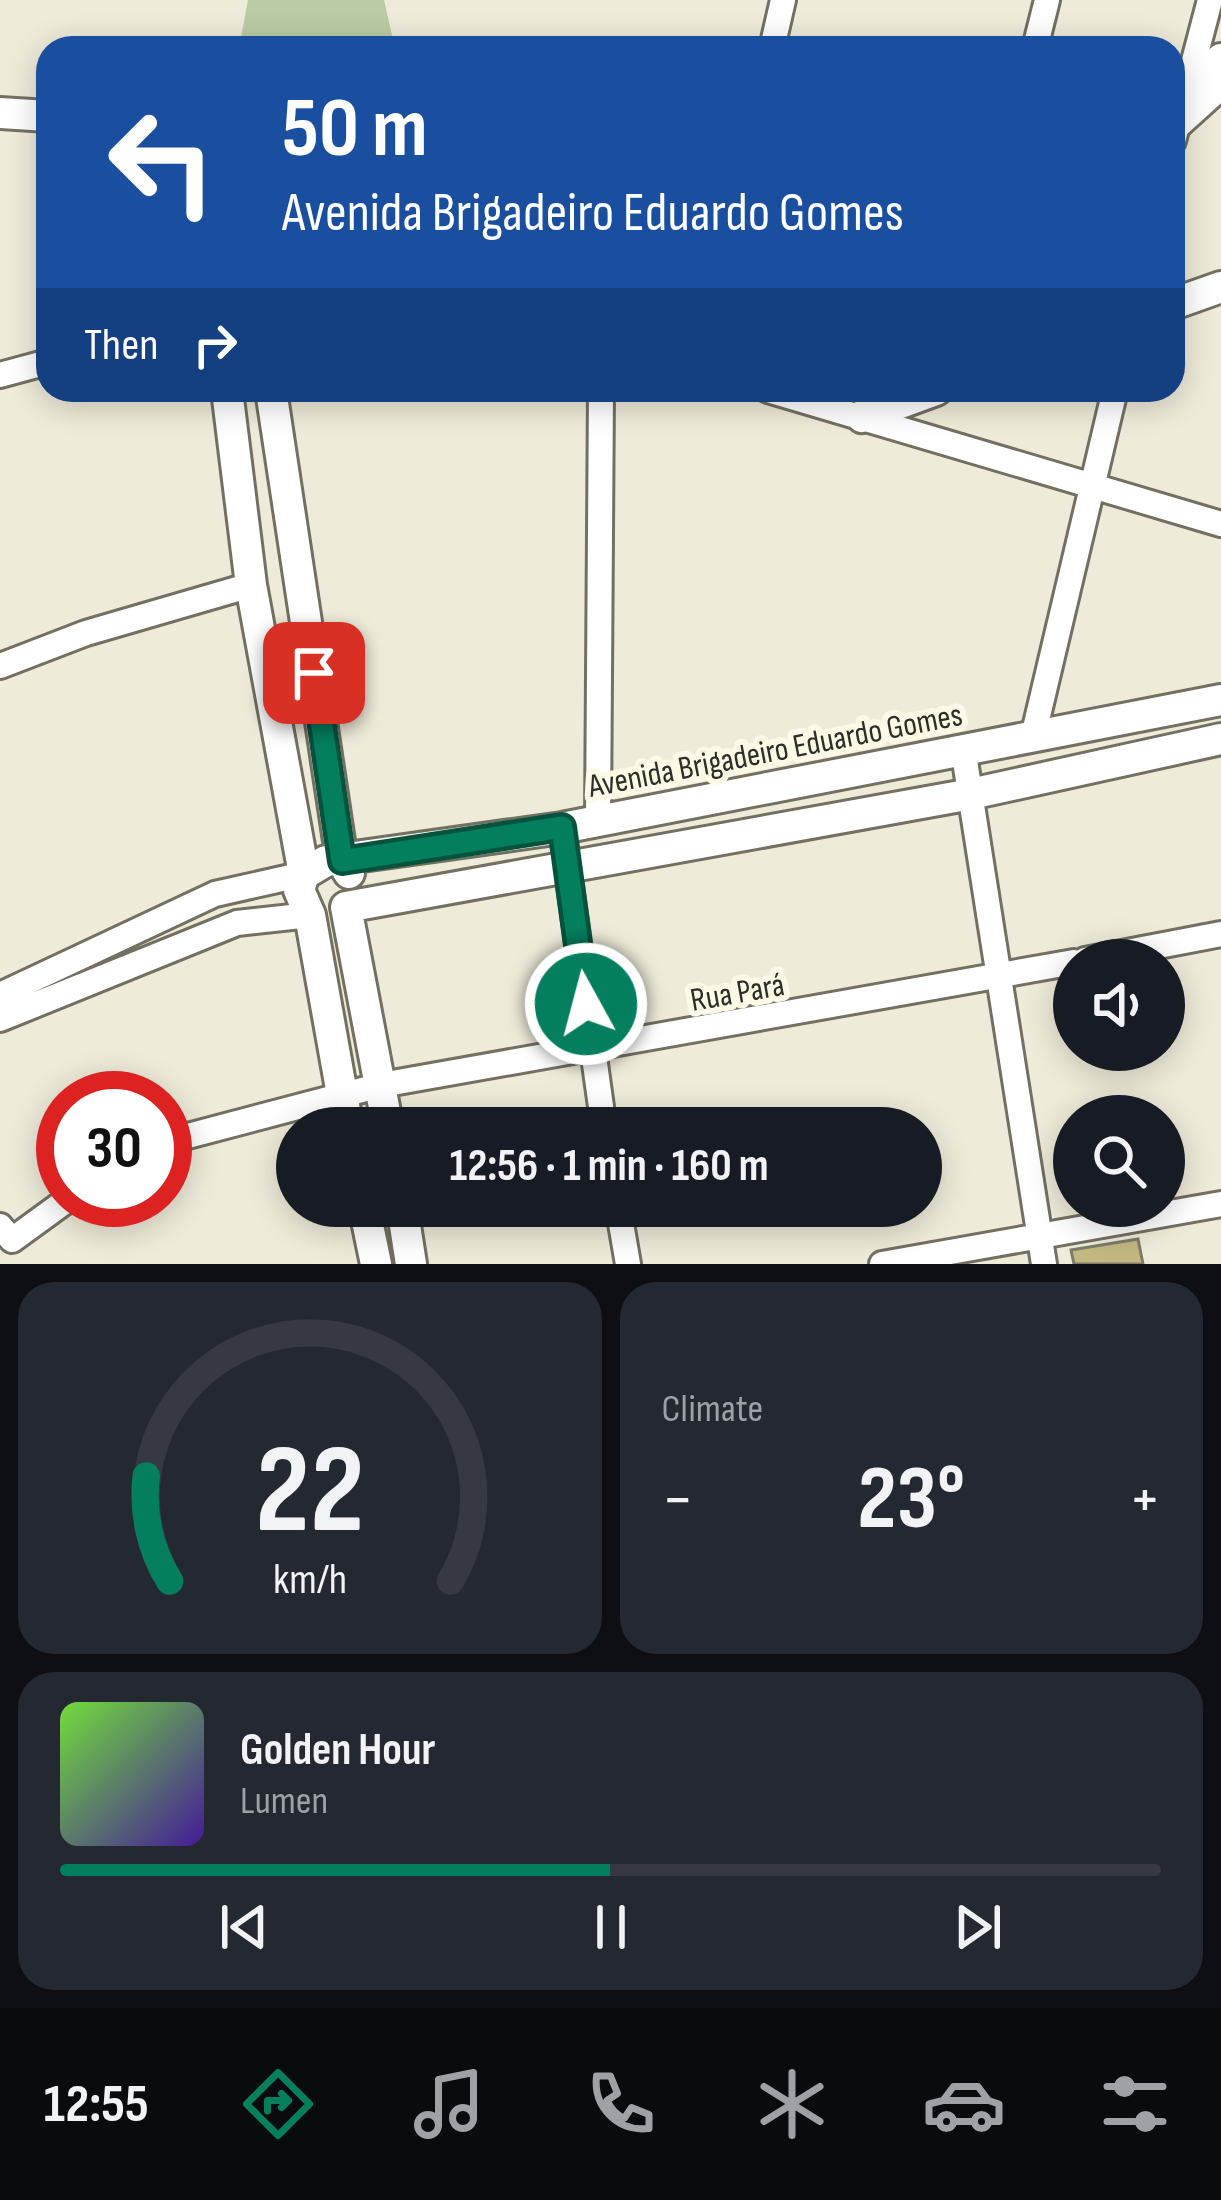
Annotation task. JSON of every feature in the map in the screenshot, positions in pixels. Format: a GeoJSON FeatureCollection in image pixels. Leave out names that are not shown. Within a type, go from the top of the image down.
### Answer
{"type":"FeatureCollection","features":[{"type":"Feature","properties":{"kind":"street"},"geometry":{"type":"LineString","coordinates":[[775,36],[783,0]]}},
{"type":"Feature","properties":{"kind":"street"},"geometry":{"type":"LineString","coordinates":[[1038,36],[1047,0]]}},
{"type":"Feature","properties":{"kind":"street"},"geometry":{"type":"LineString","coordinates":[[1185,113],[1207,63],[1210,0]]}},
{"type":"Feature","properties":{"kind":"street"},"geometry":{"type":"LineString","coordinates":[[1185,119],[1221,84],[1207,63]]}},
{"type":"Feature","properties":{"kind":"street"},"geometry":{"type":"LineString","coordinates":[[1185,91],[1207,63]]}},
{"type":"Feature","properties":{"kind":"street"},"geometry":{"type":"LineString","coordinates":[[0,113],[36,115]]}},
{"type":"Feature","properties":{"kind":"street"},"geometry":{"type":"LineString","coordinates":[[1185,300],[1221,287]]}},
{"type":"Feature","properties":{"kind":"street"},"geometry":{"type":"LineString","coordinates":[[0,375],[36,365]]}},
{"type":"Feature","properties":{"kind":"street"},"geometry":{"type":"LineString","coordinates":[[228,402],[251,585],[385,1107]]}},
{"type":"Feature","properties":{"kind":"street"},"geometry":{"type":"LineString","coordinates":[[273,402],[344,1107]]}},
{"type":"Feature","properties":{"kind":"street"},"geometry":{"type":"LineString","coordinates":[[598,820],[601,402]]}},
{"type":"Feature","properties":{"kind":"street"},"geometry":{"type":"LineString","coordinates":[[809,402],[1221,524]]}},
{"type":"Feature","properties":{"kind":"street"},"geometry":{"type":"LineString","coordinates":[[878,402],[862,417],[903,402]]}},
{"type":"Feature","properties":{"kind":"street"},"geometry":{"type":"LineString","coordinates":[[1033,737],[1112,402]]}},
{"type":"Feature","properties":{"kind":"street"},"geometry":{"type":"LineString","coordinates":[[0,666],[86,633],[251,585]]}},
{"type":"Feature","properties":{"kind":"street","name":"Avenida Brigadeiro Eduardo Gomes"},"geometry":{"type":"LineString","coordinates":[[325,888],[562,827],[1221,700]]}},
{"type":"Feature","properties":{"kind":"street"},"geometry":{"type":"LineString","coordinates":[[0,995],[215,894],[569,866],[967,794],[1221,739]]}},
{"type":"Feature","properties":{"kind":"street"},"geometry":{"type":"LineString","coordinates":[[963,748],[1041,1251]]}},
{"type":"Feature","properties":{"kind":"street"},"geometry":{"type":"LineString","coordinates":[[562,827],[600,1107]]}},
{"type":"Feature","properties":{"kind":"street"},"geometry":{"type":"LineString","coordinates":[[0,1019],[325,888]]}},
{"type":"Feature","properties":{"kind":"street"},"geometry":{"type":"LineString","coordinates":[[1185,941],[1221,934]]}},
{"type":"Feature","properties":{"kind":"street","name":"Rua Pará"},"geometry":{"type":"LineString","coordinates":[[192,1135],[381,1085],[1053,966]]}},
{"type":"Feature","properties":{"kind":"street"},"geometry":{"type":"LineString","coordinates":[[882,1264],[1041,1251],[1221,1204]]}},
{"type":"Feature","properties":{"kind":"street"},"geometry":{"type":"LineString","coordinates":[[6,1233],[36,1217]]}},
{"type":"Feature","properties":{"kind":"street"},"geometry":{"type":"LineString","coordinates":[[368,1227],[376,1264]]}},
{"type":"Feature","properties":{"kind":"street"},"geometry":{"type":"LineString","coordinates":[[405,1227],[411,1264]]}},
{"type":"Feature","properties":{"kind":"street"},"geometry":{"type":"LineString","coordinates":[[622,1227],[628,1264]]}},
{"type":"Feature","properties":{"kind":"green space"},"geometry":{"type":"Polygon","coordinates":[[[248,0],[384,0],[392,36],[241,36],[248,0]]]}},
{"type":"Feature","properties":{"kind":"building"},"geometry":{"type":"Polygon","coordinates":[[[1138,1239],[1143,1264],[1074,1264],[1071,1250],[1138,1239]]]}},
{"type":"Feature","properties":{"kind":"route"},"geometry":{"type":"LineString","coordinates":[[314,673],[342,861],[562,827],[586,1004]]}}]}
